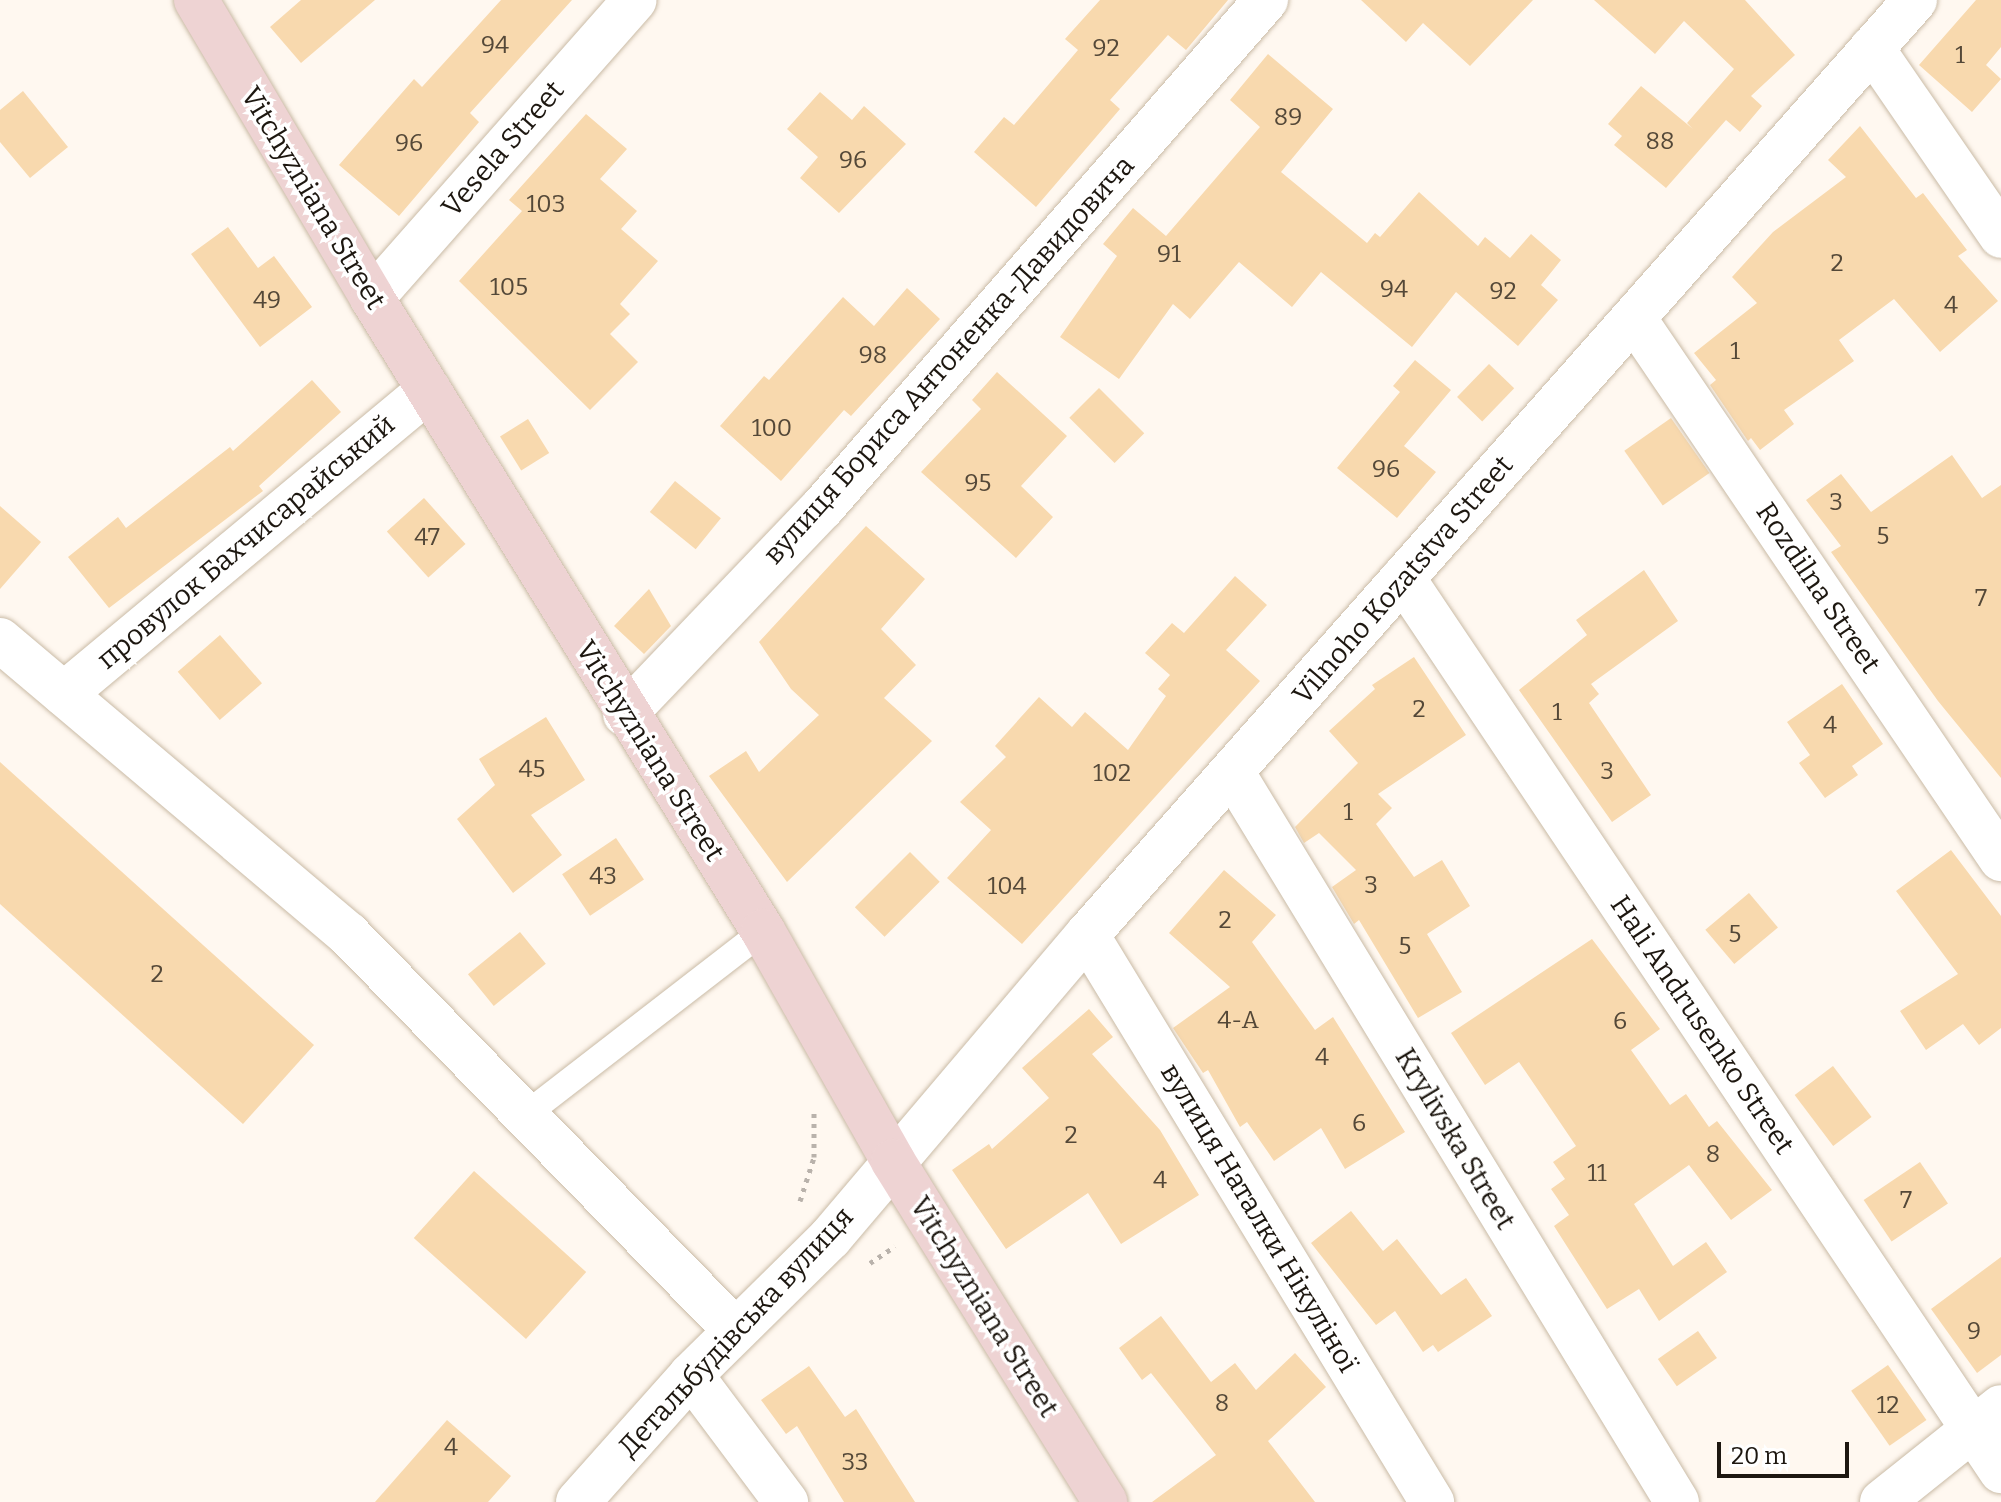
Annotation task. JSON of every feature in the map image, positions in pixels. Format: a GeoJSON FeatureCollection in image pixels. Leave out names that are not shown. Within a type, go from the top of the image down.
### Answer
{"type":"FeatureCollection","features":[{"type":"Feature","properties":{"kind":"street","name":"Vitchyzniana Street"},"geometry":{"type":"LineString","coordinates":[[196,0],[372,298],[625,714],[763,931],[893,1161],[1105,1502]]}},
{"type":"Feature","properties":{"kind":"street","name":"Vesela Street"},"geometry":{"type":"LineString","coordinates":[[372,298],[635,0]]}},
{"type":"Feature","properties":{"kind":"street","name":"вулиця Бориса Антоненка-Давидовича"},"geometry":{"type":"LineString","coordinates":[[625,714],[822,508],[1266,0]]}},
{"type":"Feature","properties":{"kind":"street","name":"Vilnoho Kozatstva Street"},"geometry":{"type":"LineString","coordinates":[[893,1161],[1087,935],[1234,775],[1403,578],[1915,0]]}},
{"type":"Feature","properties":{"kind":"street"},"geometry":{"type":"LineString","coordinates":[[1872,48],[2001,236]]}},
{"type":"Feature","properties":{"kind":"street","name":"Rozdilna Street"},"geometry":{"type":"LineString","coordinates":[[1634,318],[2001,859]]}},
{"type":"Feature","properties":{"kind":"street","name":"провулок Бахчисарайський"},"geometry":{"type":"LineString","coordinates":[[64,694],[429,390]]}},
{"type":"Feature","properties":{"kind":"street","name":"Hali Andrusenko Street"},"geometry":{"type":"LineString","coordinates":[[1403,578],[1986,1418],[2001,1471]]}},
{"type":"Feature","properties":{"kind":"street"},"geometry":{"type":"LineString","coordinates":[[0,640],[348,934],[735,1330]]}},
{"type":"Feature","properties":{"kind":"street","name":"Krylivska Street"},"geometry":{"type":"LineString","coordinates":[[1234,775],[1677,1502]]}},
{"type":"Feature","properties":{"kind":"street","name":"вулиця Наталки Нікуліної"},"geometry":{"type":"LineString","coordinates":[[1087,935],[1432,1502]]}},
{"type":"Feature","properties":{"kind":"street","name":"Детальбудівська вулиця"},"geometry":{"type":"LineString","coordinates":[[578,1502],[691,1375],[830,1238],[893,1161]]}},
{"type":"Feature","properties":{"kind":"street"},"geometry":{"type":"LineString","coordinates":[[691,1375],[786,1502]]}},
{"type":"Feature","properties":{"kind":"street"},"geometry":{"type":"LineString","coordinates":[[1882,1502],[1986,1418]]}},
{"type":"Feature","properties":{"kind":"lane"},"geometry":{"type":"LineString","coordinates":[[524,1116],[763,931]]}},
{"type":"Feature","properties":{"kind":"building"},"geometry":{"type":"Polygon","coordinates":[[[301,0],[375,0],[301,63],[270,27],[301,0]]]}},
{"type":"Feature","properties":{"kind":"building"},"geometry":{"type":"Polygon","coordinates":[[[501,0],[572,0],[470,113],[479,122],[399,216],[339,165],[414,79],[422,87],[501,0]]]}},
{"type":"Feature","properties":{"kind":"building"},"geometry":{"type":"Polygon","coordinates":[[[1100,0],[1228,0],[1186,50],[1168,35],[1110,100],[1120,109],[1036,207],[974,152],[1004,117],[1014,125],[1078,50],[1065,39],[1100,0]]]}},
{"type":"Feature","properties":{"kind":"building"},"geometry":{"type":"Polygon","coordinates":[[[1361,0],[1533,0],[1470,66],[1423,23],[1406,42],[1361,0]]]}},
{"type":"Feature","properties":{"kind":"building"},"geometry":{"type":"Polygon","coordinates":[[[1594,0],[1745,0],[1795,55],[1751,96],[1762,106],[1740,132],[1726,120],[1666,188],[1614,145],[1622,136],[1608,124],[1641,86],[1693,129],[1687,123],[1734,69],[1684,21],[1655,54],[1594,0]]]}},
{"type":"Feature","properties":{"kind":"building"},"geometry":{"type":"Polygon","coordinates":[[[1976,0],[2001,0],[2001,47],[1986,65],[2001,79],[1972,112],[1919,65],[1976,0]]]}},
{"type":"Feature","properties":{"kind":"building"},"geometry":{"type":"Polygon","coordinates":[[[1268,54],[1333,109],[1281,172],[1367,243],[1375,233],[1380,237],[1419,192],[1478,246],[1485,237],[1510,258],[1531,234],[1561,260],[1541,285],[1558,300],[1518,346],[1456,292],[1412,347],[1321,272],[1292,307],[1239,262],[1190,319],[1173,304],[1119,379],[1060,337],[1117,256],[1103,244],[1133,208],[1166,236],[1260,127],[1230,100],[1268,54]]]}},
{"type":"Feature","properties":{"kind":"building"},"geometry":{"type":"Polygon","coordinates":[[[23,91],[68,147],[30,178],[0,142],[0,110],[23,91]]]}},
{"type":"Feature","properties":{"kind":"building"},"geometry":{"type":"Polygon","coordinates":[[[820,92],[852,120],[864,106],[906,144],[839,213],[800,178],[818,157],[787,129],[820,92]]]}},
{"type":"Feature","properties":{"kind":"building"},"geometry":{"type":"Polygon","coordinates":[[[586,114],[627,149],[600,179],[637,211],[621,229],[658,261],[620,304],[630,314],[610,334],[638,362],[590,410],[459,281],[522,211],[509,200],[586,114]]]}},
{"type":"Feature","properties":{"kind":"building"},"geometry":{"type":"Polygon","coordinates":[[[1860,126],[1916,198],[1923,193],[1967,250],[1958,256],[1998,301],[1940,352],[1894,299],[1839,340],[1854,361],[1784,410],[1794,424],[1760,450],[1751,438],[1748,441],[1710,385],[1716,380],[1694,353],[1757,303],[1732,277],[1773,232],[1846,177],[1828,160],[1860,126]]]}},
{"type":"Feature","properties":{"kind":"building"},"geometry":{"type":"Polygon","coordinates":[[[228,227],[258,268],[274,256],[312,307],[260,347],[191,254],[228,227]]]}},
{"type":"Feature","properties":{"kind":"building"},"geometry":{"type":"Polygon","coordinates":[[[907,288],[940,319],[851,416],[844,410],[781,481],[720,426],[764,376],[769,380],[843,297],[874,326],[907,288]]]}},
{"type":"Feature","properties":{"kind":"building"},"geometry":{"type":"Polygon","coordinates":[[[1415,360],[1451,390],[1404,446],[1436,472],[1397,518],[1337,468],[1400,392],[1393,386],[1415,360]]]}},
{"type":"Feature","properties":{"kind":"building"},"geometry":{"type":"Polygon","coordinates":[[[1489,364],[1514,388],[1482,421],[1457,397],[1489,364]]]}},
{"type":"Feature","properties":{"kind":"building"},"geometry":{"type":"Polygon","coordinates":[[[997,372],[1067,436],[1021,486],[1053,517],[1016,558],[921,472],[981,409],[972,400],[997,372]]]}},
{"type":"Feature","properties":{"kind":"building"},"geometry":{"type":"Polygon","coordinates":[[[312,380],[341,412],[259,486],[263,491],[109,608],[68,557],[118,517],[126,528],[230,447],[233,451],[312,380]]]}},
{"type":"Feature","properties":{"kind":"building"},"geometry":{"type":"Polygon","coordinates":[[[1099,388],[1144,433],[1115,463],[1069,418],[1099,388]]]}},
{"type":"Feature","properties":{"kind":"building"},"geometry":{"type":"Polygon","coordinates":[[[1671,418],[1709,473],[1663,506],[1624,451],[1671,418]]]}},
{"type":"Feature","properties":{"kind":"building"},"geometry":{"type":"Polygon","coordinates":[[[528,419],[549,453],[521,470],[500,436],[528,419]]]}},
{"type":"Feature","properties":{"kind":"building"},"geometry":{"type":"Polygon","coordinates":[[[1952,455],[1982,498],[2001,485],[2001,778],[1938,701],[1831,552],[1841,546],[1806,500],[1841,474],[1871,512],[1952,455]]]}},
{"type":"Feature","properties":{"kind":"building"},"geometry":{"type":"Polygon","coordinates":[[[675,481],[721,518],[696,549],[650,512],[675,481]]]}},
{"type":"Feature","properties":{"kind":"building"},"geometry":{"type":"Polygon","coordinates":[[[424,498],[465,544],[428,578],[387,531],[424,498]]]}},
{"type":"Feature","properties":{"kind":"building"},"geometry":{"type":"Polygon","coordinates":[[[0,506],[41,542],[0,589],[0,506]]]}},
{"type":"Feature","properties":{"kind":"building"},"geometry":{"type":"Polygon","coordinates":[[[866,526],[925,579],[881,629],[916,665],[884,698],[932,741],[787,882],[709,776],[746,751],[759,772],[819,715],[791,689],[759,642],[866,526]]]}},
{"type":"Feature","properties":{"kind":"building"},"geometry":{"type":"Polygon","coordinates":[[[1644,570],[1678,621],[1591,684],[1599,694],[1589,703],[1651,795],[1612,822],[1519,690],[1587,635],[1576,620],[1644,570]]]}},
{"type":"Feature","properties":{"kind":"building"},"geometry":{"type":"Polygon","coordinates":[[[1235,576],[1267,605],[1226,650],[1260,681],[1022,944],[947,878],[991,830],[960,802],[1006,757],[995,746],[1039,697],[1072,727],[1085,712],[1128,750],[1166,696],[1158,689],[1170,675],[1145,653],[1172,623],[1184,633],[1235,576]]]}},
{"type":"Feature","properties":{"kind":"building"},"geometry":{"type":"Polygon","coordinates":[[[649,589],[671,626],[644,654],[614,626],[649,589]]]}},
{"type":"Feature","properties":{"kind":"building"},"geometry":{"type":"Polygon","coordinates":[[[220,635],[262,683],[220,720],[178,672],[220,635]]]}},
{"type":"Feature","properties":{"kind":"building"},"geometry":{"type":"Polygon","coordinates":[[[1414,657],[1466,735],[1378,794],[1392,808],[1376,824],[1414,877],[1442,860],[1470,906],[1427,934],[1462,992],[1418,1018],[1359,920],[1354,924],[1332,887],[1356,870],[1319,833],[1304,843],[1295,827],[1358,763],[1329,731],[1375,689],[1372,685],[1414,657]]]}},
{"type":"Feature","properties":{"kind":"building"},"geometry":{"type":"Polygon","coordinates":[[[1842,684],[1883,744],[1852,766],[1858,775],[1825,798],[1799,763],[1810,755],[1787,722],[1842,684]]]}},
{"type":"Feature","properties":{"kind":"building"},"geometry":{"type":"Polygon","coordinates":[[[546,717],[585,780],[531,815],[562,855],[513,893],[457,819],[495,785],[479,759],[546,717]]]}},
{"type":"Feature","properties":{"kind":"building"},"geometry":{"type":"Polygon","coordinates":[[[0,762],[314,1045],[243,1124],[0,904],[0,762]]]}},
{"type":"Feature","properties":{"kind":"building"},"geometry":{"type":"Polygon","coordinates":[[[616,838],[644,879],[590,916],[562,874],[616,838]]]}},
{"type":"Feature","properties":{"kind":"building"},"geometry":{"type":"Polygon","coordinates":[[[1951,850],[2001,916],[2001,1028],[1979,1045],[1963,1024],[1926,1050],[1900,1011],[1958,974],[1896,891],[1951,850]]]}},
{"type":"Feature","properties":{"kind":"building"},"geometry":{"type":"Polygon","coordinates":[[[910,852],[940,882],[885,937],[855,907],[910,852]]]}},
{"type":"Feature","properties":{"kind":"building"},"geometry":{"type":"Polygon","coordinates":[[[1224,870],[1276,915],[1252,942],[1315,1030],[1333,1017],[1405,1132],[1345,1169],[1321,1128],[1274,1161],[1247,1122],[1240,1127],[1208,1070],[1203,1073],[1173,1028],[1230,987],[1169,933],[1224,870]]]}},
{"type":"Feature","properties":{"kind":"building"},"geometry":{"type":"Polygon","coordinates":[[[1749,893],[1778,927],[1734,964],[1705,930],[1749,893]]]}},
{"type":"Feature","properties":{"kind":"building"},"geometry":{"type":"Polygon","coordinates":[[[520,932],[546,964],[494,1006],[468,974],[520,932]]]}},
{"type":"Feature","properties":{"kind":"building"},"geometry":{"type":"Polygon","coordinates":[[[1592,939],[1660,1029],[1631,1050],[1670,1105],[1686,1094],[1709,1127],[1717,1121],[1772,1190],[1731,1220],[1689,1165],[1634,1204],[1673,1266],[1706,1242],[1727,1272],[1659,1321],[1639,1289],[1607,1309],[1554,1226],[1569,1215],[1551,1189],[1565,1179],[1553,1162],[1576,1146],[1519,1062],[1485,1085],[1451,1033],[1592,939]]]}},
{"type":"Feature","properties":{"kind":"building"},"geometry":{"type":"Polygon","coordinates":[[[1089,1009],[1113,1037],[1092,1054],[1160,1130],[1199,1195],[1121,1244],[1088,1193],[1006,1249],[952,1170],[989,1144],[992,1149],[1049,1098],[1022,1068],[1089,1009]]]}},
{"type":"Feature","properties":{"kind":"building"},"geometry":{"type":"Polygon","coordinates":[[[1833,1066],[1872,1117],[1833,1146],[1795,1095],[1833,1066]]]}},
{"type":"Feature","properties":{"kind":"building"},"geometry":{"type":"Polygon","coordinates":[[[1920,1162],[1948,1203],[1892,1241],[1864,1200],[1920,1162]]]}},
{"type":"Feature","properties":{"kind":"building"},"geometry":{"type":"Polygon","coordinates":[[[474,1171],[586,1272],[526,1339],[414,1238],[474,1171]]]}},
{"type":"Feature","properties":{"kind":"building"},"geometry":{"type":"Polygon","coordinates":[[[1351,1211],[1383,1251],[1397,1239],[1441,1295],[1466,1278],[1492,1316],[1438,1352],[1433,1345],[1423,1352],[1395,1311],[1376,1325],[1311,1243],[1351,1211]]]}},
{"type":"Feature","properties":{"kind":"building"},"geometry":{"type":"Polygon","coordinates":[[[2001,1257],[2001,1355],[1977,1373],[1931,1309],[2001,1257]]]}},
{"type":"Feature","properties":{"kind":"building"},"geometry":{"type":"Polygon","coordinates":[[[1161,1316],[1211,1382],[1235,1363],[1256,1390],[1295,1353],[1326,1387],[1268,1441],[1315,1502],[1152,1502],[1216,1455],[1151,1373],[1142,1380],[1119,1348],[1161,1316]]]}},
{"type":"Feature","properties":{"kind":"building"},"geometry":{"type":"Polygon","coordinates":[[[1698,1331],[1717,1358],[1677,1386],[1658,1359],[1698,1331]]]}},
{"type":"Feature","properties":{"kind":"building"},"geometry":{"type":"Polygon","coordinates":[[[1888,1365],[1926,1420],[1890,1446],[1851,1391],[1888,1365]]]}},
{"type":"Feature","properties":{"kind":"building"},"geometry":{"type":"Polygon","coordinates":[[[809,1366],[845,1417],[856,1409],[915,1502],[844,1502],[797,1426],[786,1434],[761,1400],[809,1366]]]}},
{"type":"Feature","properties":{"kind":"building"},"geometry":{"type":"Polygon","coordinates":[[[447,1420],[511,1476],[488,1502],[375,1502],[447,1420]]]}}]}
